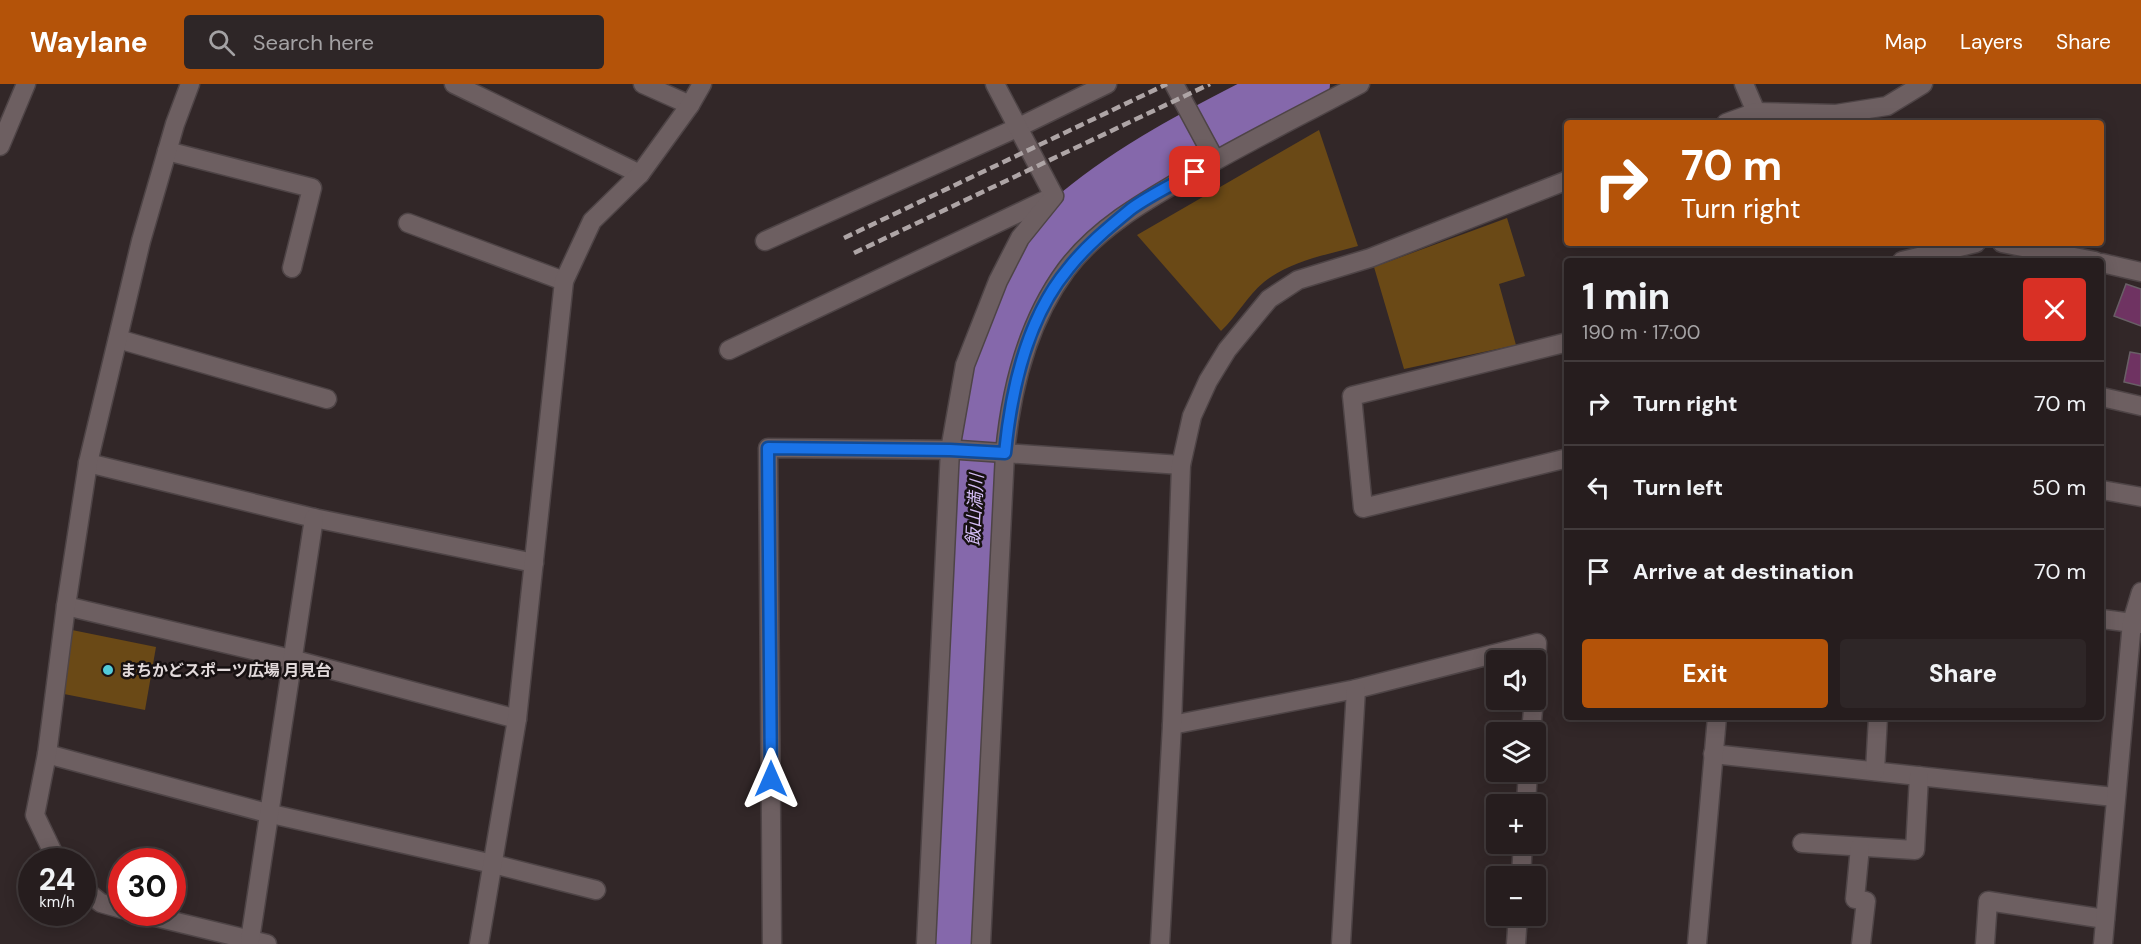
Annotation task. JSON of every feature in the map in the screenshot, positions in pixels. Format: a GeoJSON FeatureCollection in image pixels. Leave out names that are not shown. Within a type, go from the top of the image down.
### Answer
{"type":"FeatureCollection","features":[{"type":"Feature","properties":{"kind":"street"},"geometry":{"type":"LineString","coordinates":[[0,146],[26,84]]}},
{"type":"Feature","properties":{"kind":"street"},"geometry":{"type":"LineString","coordinates":[[51,848],[35,815],[47,754],[66,606],[88,463],[141,241],[167,151],[190,84]]}},
{"type":"Feature","properties":{"kind":"street"},"geometry":{"type":"LineString","coordinates":[[454,84],[640,174]]}},
{"type":"Feature","properties":{"kind":"street"},"geometry":{"type":"LineString","coordinates":[[644,84],[690,105]]}},
{"type":"Feature","properties":{"kind":"street"},"geometry":{"type":"LineString","coordinates":[[479,944],[517,719],[564,281],[592,221],[640,174],[690,105],[702,84]]}},
{"type":"Feature","properties":{"kind":"street"},"geometry":{"type":"LineString","coordinates":[[995,84],[1054,196]]}},
{"type":"Feature","properties":{"kind":"street"},"geometry":{"type":"LineString","coordinates":[[765,241],[1019,127],[1107,84]]}},
{"type":"Feature","properties":{"kind":"street"},"geometry":{"type":"LineString","coordinates":[[1174,84],[1212,153]]}},
{"type":"Feature","properties":{"kind":"street"},"geometry":{"type":"LineString","coordinates":[[981,944],[997,453],[1017,375],[1048,301],[1067,269],[1096,239],[1133,208],[1212,153],[1360,84]]}},
{"type":"Feature","properties":{"kind":"street"},"geometry":{"type":"LineString","coordinates":[[1744,84],[1756,112]]}},
{"type":"Feature","properties":{"kind":"street"},"geometry":{"type":"LineString","coordinates":[[1734,120],[1756,112],[1836,114],[1887,106],[1923,84]]}},
{"type":"Feature","properties":{"kind":"street"},"geometry":{"type":"LineString","coordinates":[[167,151],[312,188],[292,268]]}},
{"type":"Feature","properties":{"kind":"street"},"geometry":{"type":"LineString","coordinates":[[1160,944],[1172,725],[1181,465],[1192,416],[1208,381],[1239,335],[1269,299],[1298,280],[1370,258],[1564,182]]}},
{"type":"Feature","properties":{"kind":"street"},"geometry":{"type":"LineString","coordinates":[[729,350],[1054,196]]}},
{"type":"Feature","properties":{"kind":"street"},"geometry":{"type":"LineString","coordinates":[[926,944],[955,450],[965,365],[998,281],[1020,238],[1054,196]]}},
{"type":"Feature","properties":{"kind":"street"},"geometry":{"type":"LineString","coordinates":[[408,223],[564,281]]}},
{"type":"Feature","properties":{"kind":"street"},"geometry":{"type":"LineString","coordinates":[[1914,258],[1964,246]]}},
{"type":"Feature","properties":{"kind":"street"},"geometry":{"type":"LineString","coordinates":[[2012,246],[2042,255],[2068,258]]}},
{"type":"Feature","properties":{"kind":"street"},"geometry":{"type":"LineString","coordinates":[[2104,263],[2141,272]]}},
{"type":"Feature","properties":{"kind":"street"},"geometry":{"type":"LineString","coordinates":[[118,339],[327,399]]}},
{"type":"Feature","properties":{"kind":"street"},"geometry":{"type":"LineString","coordinates":[[1564,343],[1352,396],[1363,508],[1564,460]]}},
{"type":"Feature","properties":{"kind":"street"},"geometry":{"type":"LineString","coordinates":[[2104,397],[2141,406]]}},
{"type":"Feature","properties":{"kind":"street"},"geometry":{"type":"LineString","coordinates":[[772,944],[768,448],[955,450],[1181,465]]}},
{"type":"Feature","properties":{"kind":"street"},"geometry":{"type":"LineString","coordinates":[[88,463],[314,518],[534,563]]}},
{"type":"Feature","properties":{"kind":"street"},"geometry":{"type":"LineString","coordinates":[[2104,490],[2141,497]]}},
{"type":"Feature","properties":{"kind":"street"},"geometry":{"type":"LineString","coordinates":[[186,924],[259,942],[267,813],[314,518]]}},
{"type":"Feature","properties":{"kind":"street"},"geometry":{"type":"LineString","coordinates":[[2103,944],[2114,797],[2141,592]]}},
{"type":"Feature","properties":{"kind":"street"},"geometry":{"type":"LineString","coordinates":[[66,606],[291,659],[517,719]]}},
{"type":"Feature","properties":{"kind":"street"},"geometry":{"type":"LineString","coordinates":[[2104,619],[2137,623]]}},
{"type":"Feature","properties":{"kind":"street"},"geometry":{"type":"LineString","coordinates":[[1514,650],[1538,644],[1537,650]]}},
{"type":"Feature","properties":{"kind":"street"},"geometry":{"type":"LineString","coordinates":[[1172,725],[1356,689],[1486,657]]}},
{"type":"Feature","properties":{"kind":"street"},"geometry":{"type":"LineString","coordinates":[[1341,944],[1356,689]]}},
{"type":"Feature","properties":{"kind":"street"},"geometry":{"type":"LineString","coordinates":[[1697,944],[1717,720]]}},
{"type":"Feature","properties":{"kind":"street"},"geometry":{"type":"LineString","coordinates":[[1875,771],[1878,720]]}},
{"type":"Feature","properties":{"kind":"street"},"geometry":{"type":"LineString","coordinates":[[47,754],[267,813],[493,864],[596,890]]}},
{"type":"Feature","properties":{"kind":"street"},"geometry":{"type":"LineString","coordinates":[[1713,754],[2114,797]]}},
{"type":"Feature","properties":{"kind":"street"},"geometry":{"type":"LineString","coordinates":[[1802,843],[1915,850],[1919,776]]}},
{"type":"Feature","properties":{"kind":"street"},"geometry":{"type":"LineString","coordinates":[[1860,847],[1855,899],[1866,901],[1861,944]]}},
{"type":"Feature","properties":{"kind":"street"},"geometry":{"type":"LineString","coordinates":[[1985,944],[1988,901],[2105,919]]}},
{"type":"Feature","properties":{"kind":"street"},"geometry":{"type":"LineString","coordinates":[[1516,944],[1517,926]]}},
{"type":"Feature","properties":{"kind":"shaded area"},"geometry":{"type":"Polygon","coordinates":[[[1319,130],[1358,246],[1309,260],[1274,275],[1258,288],[1221,331],[1137,235],[1319,130]]]}},
{"type":"Feature","properties":{"kind":"shaded area"},"geometry":{"type":"Polygon","coordinates":[[[1507,218],[1525,276],[1499,284],[1516,345],[1404,369],[1374,267],[1507,218]]]}},
{"type":"Feature","properties":{"kind":"shaded area","name":"まちかどスポーツ広場 月見台"},"geometry":{"type":"Polygon","coordinates":[[[72,630],[156,647],[145,710],[59,693],[72,630]]]}},
{"type":"Feature","properties":{"kind":"building"},"geometry":{"type":"Polygon","coordinates":[[[2126,284],[2141,289],[2141,326],[2114,316],[2126,284]]]}},
{"type":"Feature","properties":{"kind":"building"},"geometry":{"type":"Polygon","coordinates":[[[2130,352],[2141,354],[2141,386],[2124,382],[2130,352]]]}},
{"type":"Feature","properties":{"kind":"waterway","name":"飯山満川"},"geometry":{"type":"LineString","coordinates":[[955,944],[978,448],[986,386],[1006,327],[1040,264],[1053,245],[1081,214],[1159,159],[1301,84]]}},
{"type":"Feature","properties":{"kind":"railway"},"geometry":{"type":"LineString","coordinates":[[844,238],[1167,84]]}},
{"type":"Feature","properties":{"kind":"railway"},"geometry":{"type":"LineString","coordinates":[[854,253],[1210,84]]}},
{"type":"Feature","properties":{"kind":"place","name":"まちかどスポーツ広場 月見台"},"geometry":{"type":"Point","coordinates":[108,670]}},
{"type":"Feature","properties":{"kind":"route"},"geometry":{"type":"LineString","coordinates":[[771,779],[768,448],[950,450],[1005,453],[1009,410],[1017,375],[1028,344],[1048,301],[1067,269],[1096,239],[1133,208],[1195,172]]}}]}
